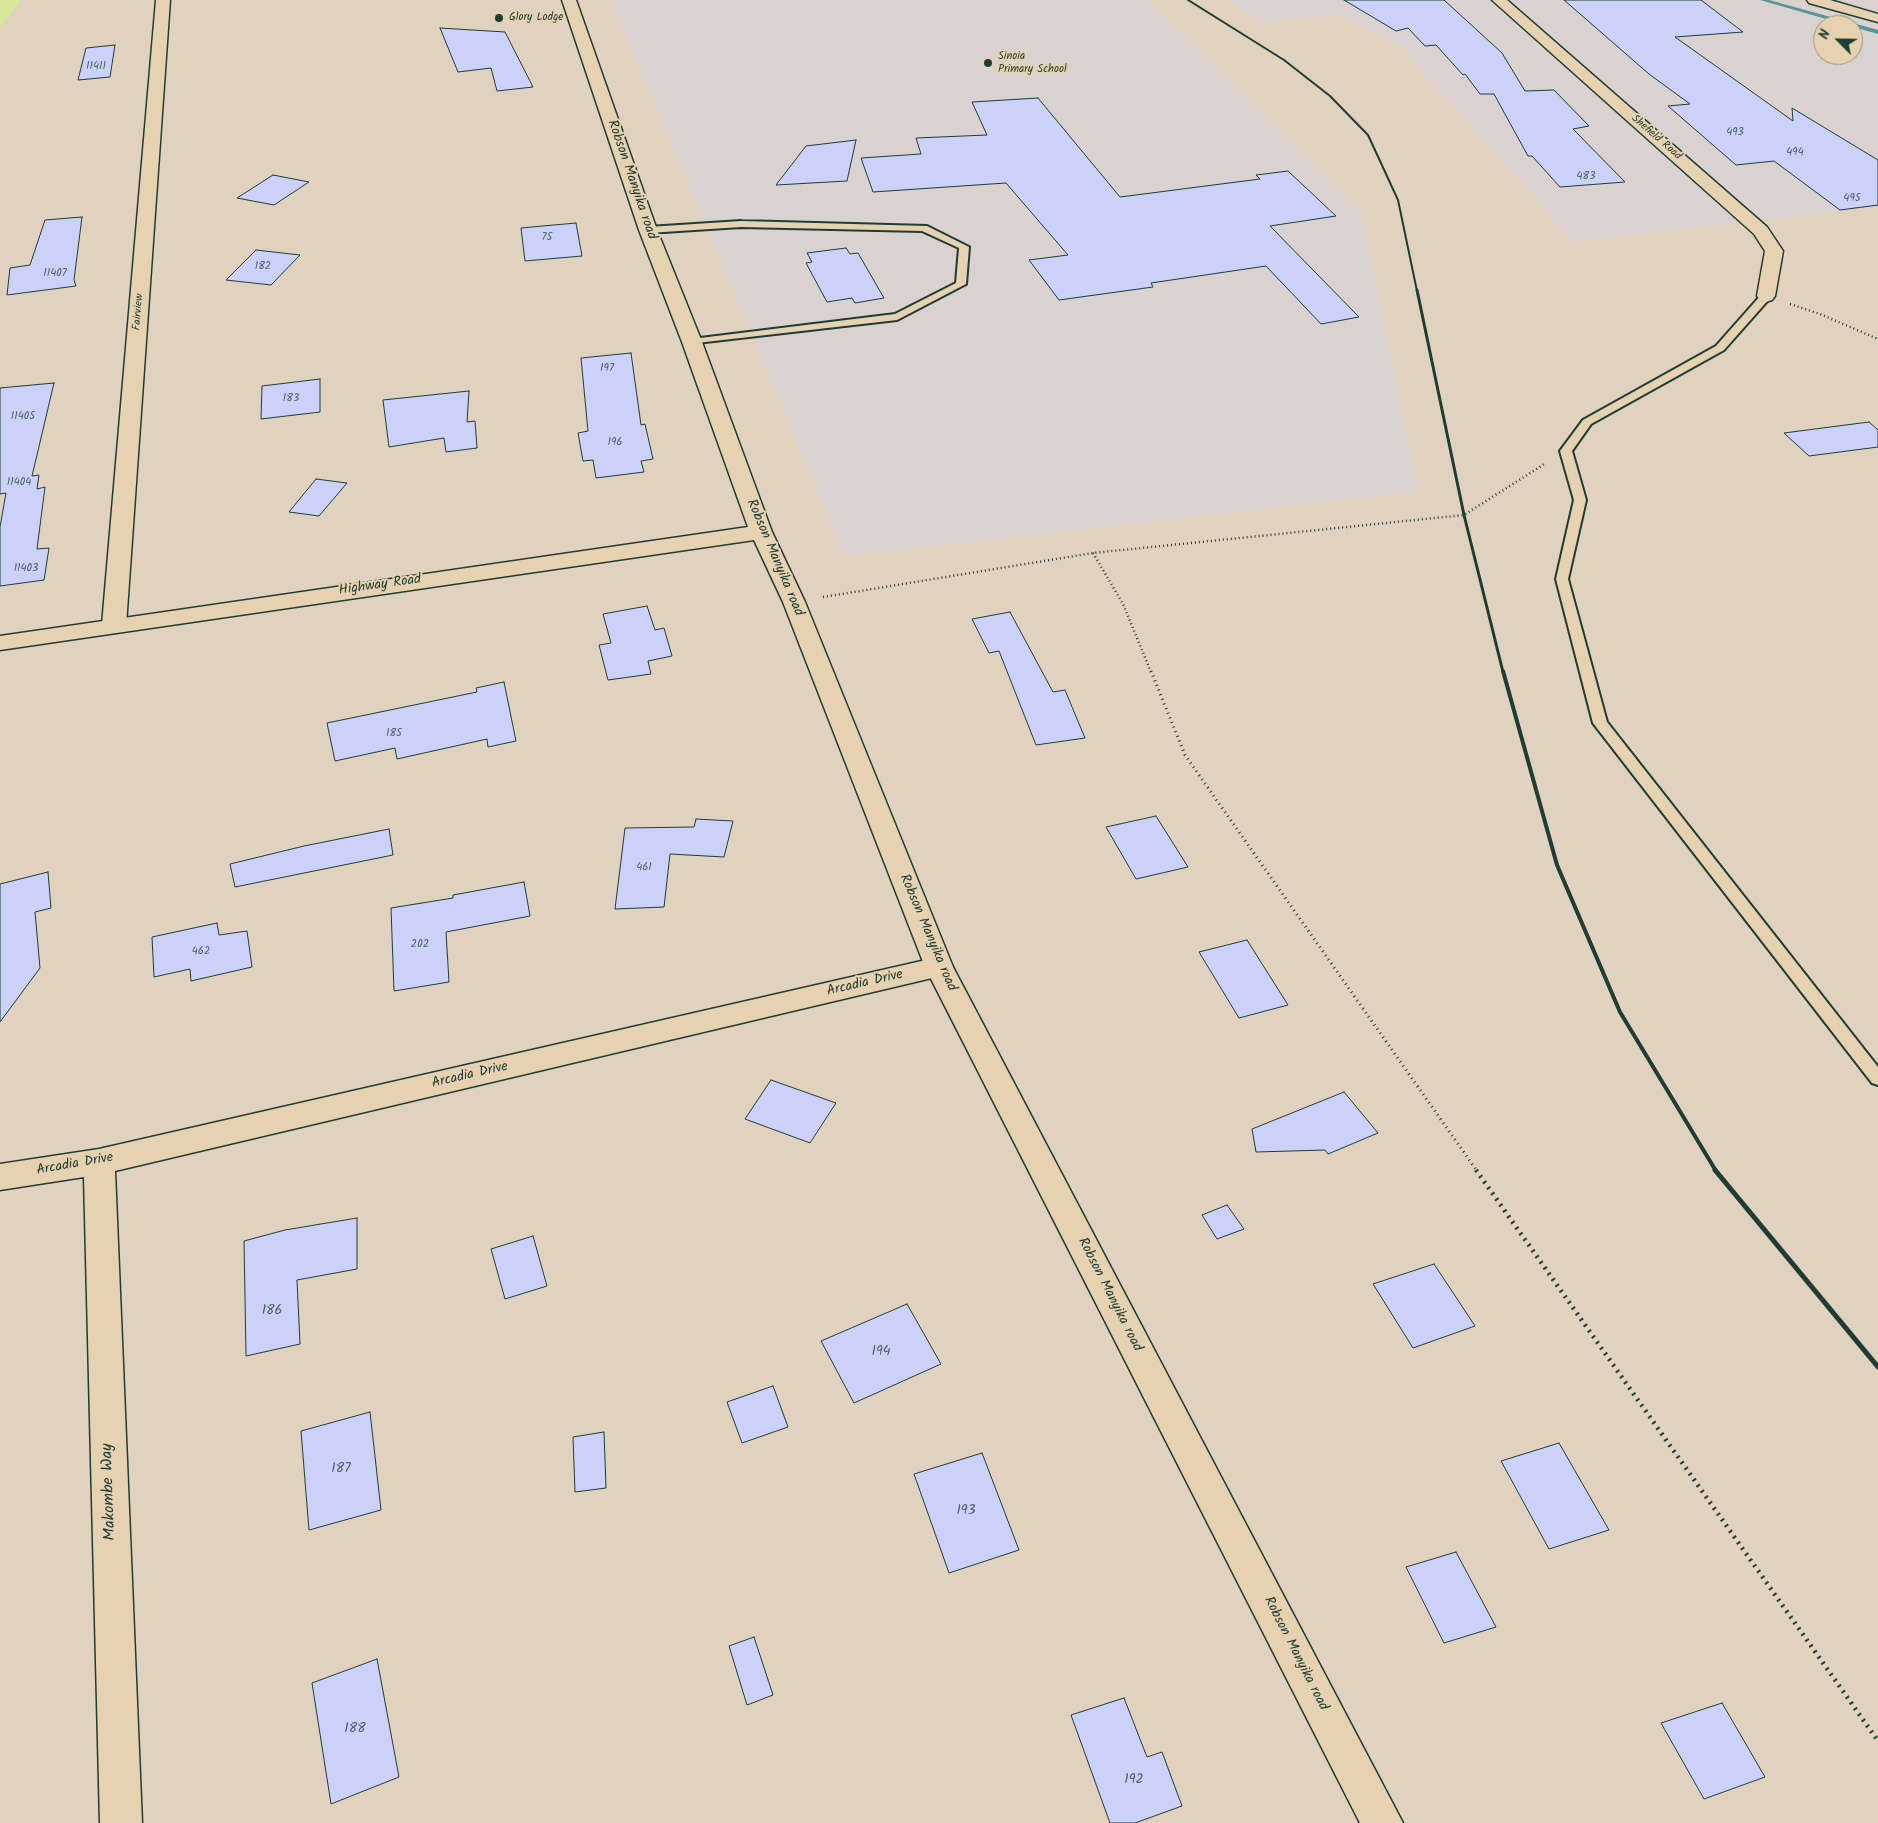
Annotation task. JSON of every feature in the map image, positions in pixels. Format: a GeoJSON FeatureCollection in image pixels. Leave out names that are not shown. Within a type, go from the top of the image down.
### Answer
{"type":"FeatureCollection","features":[{"type":"Feature","properties":{"kind":"street","name":"Fairview"},"geometry":{"type":"LineString","coordinates":[[114,624],[163,0]]}},
{"type":"Feature","properties":{"kind":"street","name":"Robson Manyika road"},"geometry":{"type":"LineString","coordinates":[[570,0],[648,230],[692,342],[761,532],[794,602],[939,967],[1382,1823]]}},
{"type":"Feature","properties":{"kind":"street","name":"Shefield Road"},"geometry":{"type":"LineString","coordinates":[[1499,0],[1761,231],[1774,251],[1766,296]]}},
{"type":"Feature","properties":{"kind":"street"},"geometry":{"type":"LineString","coordinates":[[1814,0],[1878,18]]}},
{"type":"Feature","properties":{"kind":"street","name":"Highway Road"},"geometry":{"type":"LineString","coordinates":[[0,642],[114,624],[761,532]]}},
{"type":"Feature","properties":{"kind":"street","name":"Arcadia Drive"},"geometry":{"type":"LineString","coordinates":[[0,1177],[99,1162],[939,967]]}},
{"type":"Feature","properties":{"kind":"street","name":"Makombe Way"},"geometry":{"type":"LineString","coordinates":[[99,1162],[121,1823]]}},
{"type":"Feature","properties":{"kind":"lane"},"geometry":{"type":"LineString","coordinates":[[648,230],[741,224],[924,228],[964,247],[961,284],[897,317],[692,342]]}},
{"type":"Feature","properties":{"kind":"lane"},"geometry":{"type":"LineString","coordinates":[[1766,296],[1720,348],[1587,422],[1566,451],[1580,500],[1562,579],[1600,723],[1878,1079]]}},
{"type":"Feature","properties":{"kind":"path"},"geometry":{"type":"LineString","coordinates":[[1766,296],[1820,314],[1878,338]]}},
{"type":"Feature","properties":{"kind":"path"},"geometry":{"type":"LineString","coordinates":[[794,602],[1093,553],[1464,515],[1566,451]]}},
{"type":"Feature","properties":{"kind":"path"},"geometry":{"type":"LineString","coordinates":[[1093,553],[1123,604],[1185,755],[1878,1741]]}},
{"type":"Feature","properties":{"kind":"shaded area"},"geometry":{"type":"Polygon","coordinates":[[[611,0],[1146,0],[1362,215],[1418,491],[845,556],[611,0]]]}},
{"type":"Feature","properties":{"kind":"shaded area"},"geometry":{"type":"Polygon","coordinates":[[[1231,0],[1878,0],[1878,207],[1573,241],[1400,45],[1338,15],[1258,22],[1231,0]]]}},
{"type":"Feature","properties":{"kind":"green space"},"geometry":{"type":"Polygon","coordinates":[[[0,0],[21,0],[0,27],[0,0]]]}},
{"type":"Feature","properties":{"kind":"building"},"geometry":{"type":"Polygon","coordinates":[[[1344,0],[1444,0],[1502,53],[1525,91],[1554,90],[1589,126],[1573,129],[1625,182],[1560,187],[1532,156],[1528,156],[1494,94],[1480,94],[1465,74],[1463,75],[1436,45],[1425,46],[1408,28],[1396,31],[1344,0]]]}},
{"type":"Feature","properties":{"kind":"building"},"geometry":{"type":"Polygon","coordinates":[[[1564,0],[1701,0],[1743,32],[1675,37],[1793,121],[1792,108],[1878,160],[1878,205],[1840,210],[1774,161],[1736,165],[1668,106],[1690,104],[1649,74],[1564,0]]]}},
{"type":"Feature","properties":{"kind":"building"},"geometry":{"type":"Polygon","coordinates":[[[440,28],[505,32],[533,87],[497,91],[491,68],[458,72],[440,28]]]}},
{"type":"Feature","properties":{"kind":"building"},"geometry":{"type":"Polygon","coordinates":[[[115,45],[110,77],[78,80],[86,48],[115,45]]]}},
{"type":"Feature","properties":{"kind":"building"},"geometry":{"type":"Polygon","coordinates":[[[1038,98],[1120,197],[1260,179],[1256,175],[1288,171],[1336,216],[1270,226],[1359,317],[1321,324],[1266,266],[1151,283],[1153,287],[1059,300],[1029,260],[1068,255],[1006,183],[873,192],[861,158],[921,154],[916,138],[987,135],[972,102],[1038,98]]]}},
{"type":"Feature","properties":{"kind":"building"},"geometry":{"type":"Polygon","coordinates":[[[856,140],[847,181],[776,185],[806,146],[856,140]]]}},
{"type":"Feature","properties":{"kind":"building"},"geometry":{"type":"Polygon","coordinates":[[[273,175],[309,182],[274,205],[237,198],[273,175]]]}},
{"type":"Feature","properties":{"kind":"building"},"geometry":{"type":"Polygon","coordinates":[[[82,217],[74,280],[76,286],[7,295],[10,268],[30,265],[45,220],[82,217]]]}},
{"type":"Feature","properties":{"kind":"building"},"geometry":{"type":"Polygon","coordinates":[[[576,223],[582,256],[525,261],[521,228],[576,223]]]}},
{"type":"Feature","properties":{"kind":"building"},"geometry":{"type":"Polygon","coordinates":[[[846,248],[850,254],[858,253],[884,298],[855,303],[852,298],[827,302],[806,263],[812,262],[807,253],[846,248]]]}},
{"type":"Feature","properties":{"kind":"building"},"geometry":{"type":"Polygon","coordinates":[[[256,250],[300,255],[271,285],[226,280],[256,250]]]}},
{"type":"Feature","properties":{"kind":"building"},"geometry":{"type":"Polygon","coordinates":[[[631,353],[641,425],[645,424],[653,459],[641,461],[644,472],[596,478],[593,460],[583,461],[578,433],[588,431],[581,358],[631,353]]]}},
{"type":"Feature","properties":{"kind":"building"},"geometry":{"type":"Polygon","coordinates":[[[320,379],[320,412],[261,419],[262,386],[320,379]]]}},
{"type":"Feature","properties":{"kind":"building"},"geometry":{"type":"Polygon","coordinates":[[[54,383],[32,476],[39,475],[37,489],[45,487],[37,549],[49,548],[44,580],[0,586],[0,527],[6,493],[0,494],[0,388],[54,383]]]}},
{"type":"Feature","properties":{"kind":"building"},"geometry":{"type":"Polygon","coordinates":[[[469,391],[467,422],[475,421],[477,448],[446,452],[444,438],[389,447],[383,400],[469,391]]]}},
{"type":"Feature","properties":{"kind":"building"},"geometry":{"type":"Polygon","coordinates":[[[1869,422],[1878,430],[1878,447],[1809,456],[1784,433],[1869,422]]]}},
{"type":"Feature","properties":{"kind":"building"},"geometry":{"type":"Polygon","coordinates":[[[316,479],[347,483],[319,516],[289,512],[316,479]]]}},
{"type":"Feature","properties":{"kind":"building"},"geometry":{"type":"Polygon","coordinates":[[[647,606],[655,630],[664,628],[672,656],[648,661],[651,674],[608,680],[599,645],[611,643],[603,614],[647,606]]]}},
{"type":"Feature","properties":{"kind":"building"},"geometry":{"type":"Polygon","coordinates":[[[1010,612],[1053,692],[1065,690],[1085,738],[1036,745],[999,651],[989,653],[972,619],[1010,612]]]}},
{"type":"Feature","properties":{"kind":"building"},"geometry":{"type":"Polygon","coordinates":[[[504,682],[516,741],[488,747],[487,739],[397,759],[395,748],[335,761],[327,723],[477,692],[476,688],[504,682]]]}},
{"type":"Feature","properties":{"kind":"building"},"geometry":{"type":"Polygon","coordinates":[[[1156,816],[1188,867],[1136,879],[1106,827],[1156,816]]]}},
{"type":"Feature","properties":{"kind":"building"},"geometry":{"type":"Polygon","coordinates":[[[696,819],[733,821],[724,857],[670,854],[664,907],[615,909],[625,828],[694,827],[696,819]]]}},
{"type":"Feature","properties":{"kind":"building"},"geometry":{"type":"Polygon","coordinates":[[[389,829],[393,855],[235,887],[230,864],[304,846],[389,829]]]}},
{"type":"Feature","properties":{"kind":"building"},"geometry":{"type":"Polygon","coordinates":[[[48,872],[51,908],[35,912],[40,968],[0,1022],[0,884],[48,872]]]}},
{"type":"Feature","properties":{"kind":"building"},"geometry":{"type":"Polygon","coordinates":[[[524,882],[530,916],[446,932],[449,982],[394,991],[391,908],[453,898],[453,895],[524,882]]]}},
{"type":"Feature","properties":{"kind":"building"},"geometry":{"type":"Polygon","coordinates":[[[217,923],[219,935],[247,931],[252,967],[191,981],[190,969],[154,977],[152,937],[217,923]]]}},
{"type":"Feature","properties":{"kind":"building"},"geometry":{"type":"Polygon","coordinates":[[[1247,940],[1288,1005],[1239,1018],[1199,952],[1247,940]]]}},
{"type":"Feature","properties":{"kind":"building"},"geometry":{"type":"Polygon","coordinates":[[[771,1080],[836,1103],[810,1143],[745,1119],[771,1080]]]}},
{"type":"Feature","properties":{"kind":"building"},"geometry":{"type":"Polygon","coordinates":[[[1344,1092],[1378,1133],[1328,1154],[1325,1150],[1256,1152],[1252,1129],[1344,1092]]]}},
{"type":"Feature","properties":{"kind":"building"},"geometry":{"type":"Polygon","coordinates":[[[1227,1205],[1244,1229],[1217,1239],[1202,1215],[1227,1205]]]}},
{"type":"Feature","properties":{"kind":"building"},"geometry":{"type":"Polygon","coordinates":[[[357,1218],[357,1269],[297,1280],[300,1344],[246,1356],[244,1241],[285,1230],[357,1218]]]}},
{"type":"Feature","properties":{"kind":"building"},"geometry":{"type":"Polygon","coordinates":[[[533,1236],[547,1286],[505,1299],[491,1249],[533,1236]]]}},
{"type":"Feature","properties":{"kind":"building"},"geometry":{"type":"Polygon","coordinates":[[[1434,1264],[1475,1326],[1413,1348],[1373,1284],[1434,1264]]]}},
{"type":"Feature","properties":{"kind":"building"},"geometry":{"type":"Polygon","coordinates":[[[907,1304],[941,1364],[854,1403],[821,1341],[907,1304]]]}},
{"type":"Feature","properties":{"kind":"building"},"geometry":{"type":"Polygon","coordinates":[[[773,1386],[788,1427],[742,1443],[727,1402],[773,1386]]]}},
{"type":"Feature","properties":{"kind":"building"},"geometry":{"type":"Polygon","coordinates":[[[370,1412],[381,1510],[309,1530],[301,1431],[370,1412]]]}},
{"type":"Feature","properties":{"kind":"building"},"geometry":{"type":"Polygon","coordinates":[[[604,1432],[606,1488],[575,1492],[573,1437],[604,1432]]]}},
{"type":"Feature","properties":{"kind":"building"},"geometry":{"type":"Polygon","coordinates":[[[1559,1443],[1609,1530],[1549,1549],[1501,1461],[1559,1443]]]}},
{"type":"Feature","properties":{"kind":"building"},"geometry":{"type":"Polygon","coordinates":[[[982,1453],[1019,1550],[949,1573],[914,1474],[982,1453]]]}},
{"type":"Feature","properties":{"kind":"building"},"geometry":{"type":"Polygon","coordinates":[[[1456,1552],[1496,1627],[1444,1643],[1406,1567],[1456,1552]]]}},
{"type":"Feature","properties":{"kind":"building"},"geometry":{"type":"Polygon","coordinates":[[[754,1637],[773,1695],[747,1705],[729,1646],[754,1637]]]}},
{"type":"Feature","properties":{"kind":"building"},"geometry":{"type":"Polygon","coordinates":[[[377,1659],[399,1777],[331,1804],[312,1683],[377,1659]]]}},
{"type":"Feature","properties":{"kind":"building"},"geometry":{"type":"Polygon","coordinates":[[[1124,1698],[1147,1757],[1162,1752],[1182,1806],[1135,1823],[1110,1823],[1071,1715],[1124,1698]]]}},
{"type":"Feature","properties":{"kind":"building"},"geometry":{"type":"Polygon","coordinates":[[[1722,1703],[1765,1777],[1704,1799],[1661,1723],[1722,1703]]]}},
{"type":"Feature","properties":{"kind":"waterway"},"geometry":{"type":"LineString","coordinates":[[1763,0],[1878,32]]}},
{"type":"Feature","properties":{"kind":"railway"},"geometry":{"type":"LineString","coordinates":[[1188,0],[1284,60],[1330,96],[1368,135],[1398,200],[1417,291]]}},
{"type":"Feature","properties":{"kind":"railway"},"geometry":{"type":"LineString","coordinates":[[1417,290],[1464,515],[1503,672]]}},
{"type":"Feature","properties":{"kind":"railway"},"geometry":{"type":"LineString","coordinates":[[1503,671],[1557,865],[1620,1012],[1716,1171]]}},
{"type":"Feature","properties":{"kind":"railway"},"geometry":{"type":"LineString","coordinates":[[1715,1170],[1878,1367]]}},
{"type":"Feature","properties":{"kind":"place","name":"Glory Lodge"},"geometry":{"type":"Point","coordinates":[499,18]}},
{"type":"Feature","properties":{"kind":"place","name":"Sinoia Primary School"},"geometry":{"type":"Point","coordinates":[988,63]}}]}
